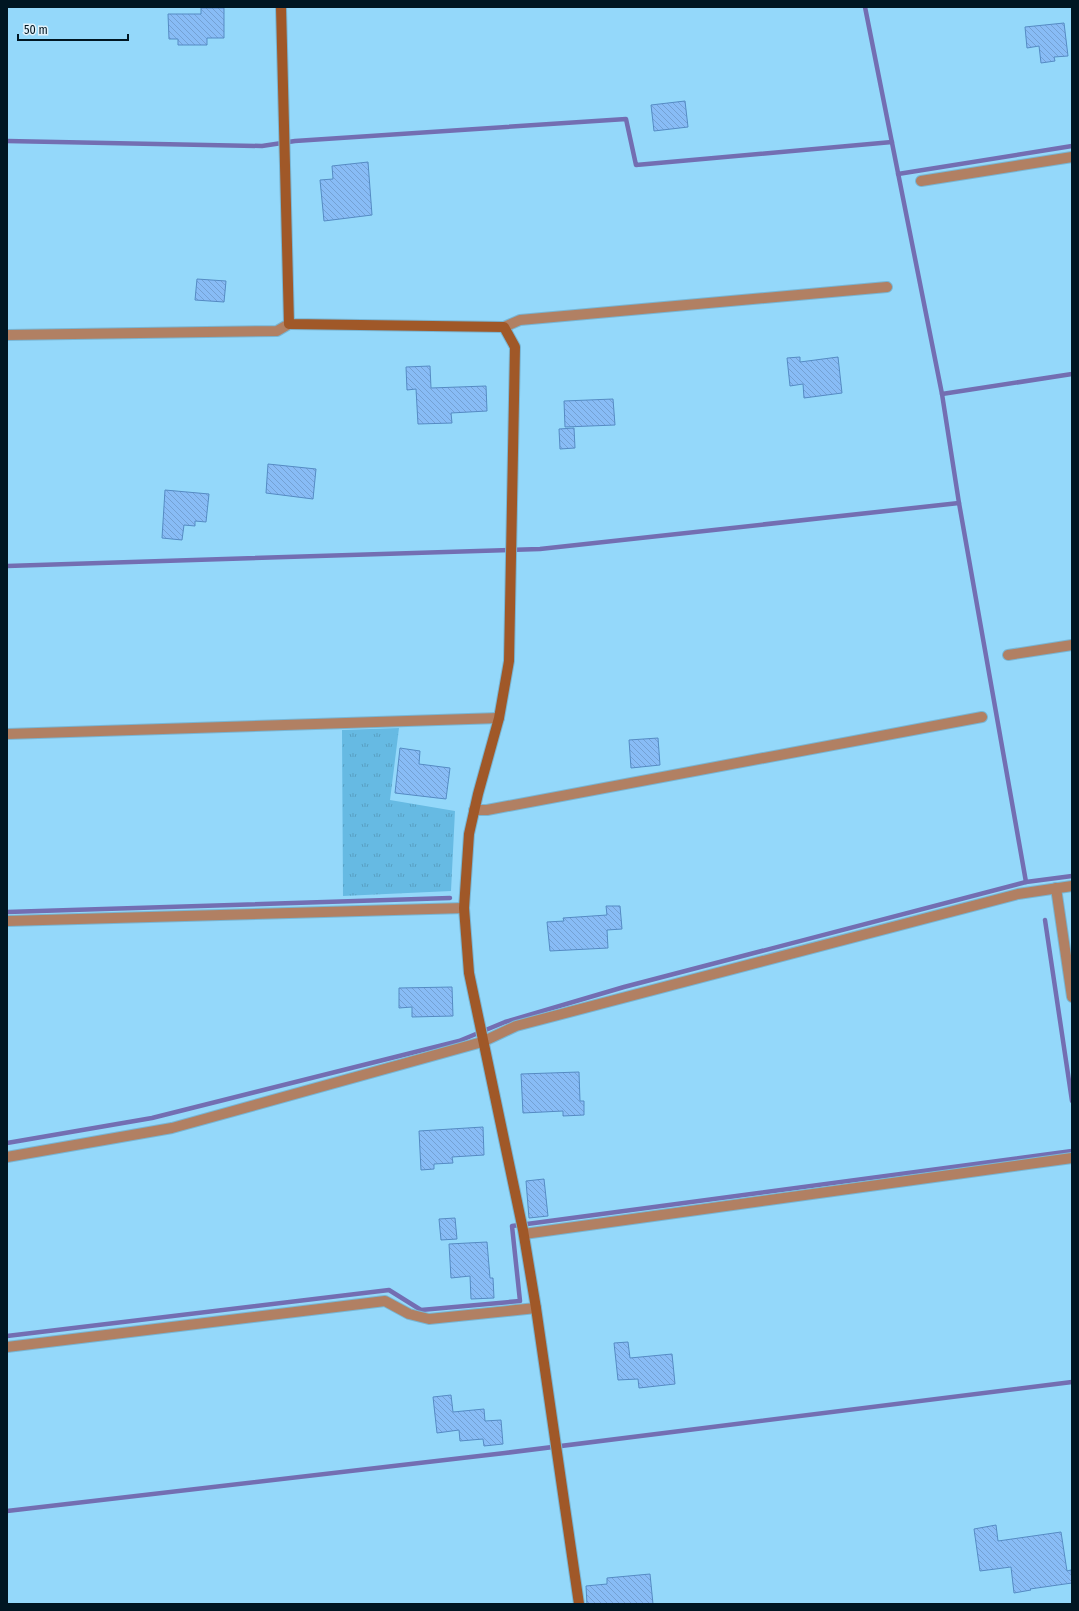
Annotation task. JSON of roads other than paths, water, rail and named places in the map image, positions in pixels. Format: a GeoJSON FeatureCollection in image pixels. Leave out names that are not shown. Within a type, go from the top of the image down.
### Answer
{"type":"FeatureCollection","features":[{"type":"Feature","properties":{"kind":"street"},"geometry":{"type":"LineString","coordinates":[[281,7],[289,324]]}},
{"type":"Feature","properties":{"kind":"street"},"geometry":{"type":"LineString","coordinates":[[921,181],[1072,157]]}},
{"type":"Feature","properties":{"kind":"street"},"geometry":{"type":"LineString","coordinates":[[7,335],[277,331],[289,324],[504,327],[520,320],[887,287]]}},
{"type":"Feature","properties":{"kind":"street"},"geometry":{"type":"LineString","coordinates":[[504,327],[515,347],[509,661],[499,718],[474,810],[466,859],[464,908],[468,973],[523,1232],[536,1308],[579,1604]]}},
{"type":"Feature","properties":{"kind":"street"},"geometry":{"type":"LineString","coordinates":[[1008,655],[1072,645]]}},
{"type":"Feature","properties":{"kind":"street"},"geometry":{"type":"LineString","coordinates":[[474,810],[487,810],[982,717]]}},
{"type":"Feature","properties":{"kind":"street"},"geometry":{"type":"LineString","coordinates":[[7,734],[499,718]]}},
{"type":"Feature","properties":{"kind":"street"},"geometry":{"type":"LineString","coordinates":[[7,1157],[172,1128],[481,1035],[1018,894],[1072,886]]}},
{"type":"Feature","properties":{"kind":"street"},"geometry":{"type":"LineString","coordinates":[[1056,888],[1072,997]]}},
{"type":"Feature","properties":{"kind":"street"},"geometry":{"type":"LineString","coordinates":[[7,921],[464,908]]}},
{"type":"Feature","properties":{"kind":"street"},"geometry":{"type":"LineString","coordinates":[[523,1232],[1072,1158]]}},
{"type":"Feature","properties":{"kind":"street"},"geometry":{"type":"LineString","coordinates":[[7,1347],[385,1301],[410,1314],[429,1319],[536,1308]]}},
{"type":"Feature","properties":{"kind":"waterway"},"geometry":{"type":"LineString","coordinates":[[865,7],[942,394],[1072,374]]}},
{"type":"Feature","properties":{"kind":"waterway"},"geometry":{"type":"LineString","coordinates":[[7,141],[262,146],[295,141],[626,119],[636,165],[892,142]]}},
{"type":"Feature","properties":{"kind":"waterway"},"geometry":{"type":"LineString","coordinates":[[898,174],[1072,146]]}},
{"type":"Feature","properties":{"kind":"waterway"},"geometry":{"type":"LineString","coordinates":[[942,394],[959,503],[1026,882]]}},
{"type":"Feature","properties":{"kind":"waterway"},"geometry":{"type":"LineString","coordinates":[[7,566],[540,549],[959,503]]}},
{"type":"Feature","properties":{"kind":"waterway"},"geometry":{"type":"LineString","coordinates":[[7,1143],[152,1118],[459,1041],[505,1022],[624,987],[1026,882],[1072,876]]}},
{"type":"Feature","properties":{"kind":"waterway"},"geometry":{"type":"LineString","coordinates":[[7,912],[450,898]]}},
{"type":"Feature","properties":{"kind":"waterway"},"geometry":{"type":"LineString","coordinates":[[1045,920],[1072,1101]]}},
{"type":"Feature","properties":{"kind":"waterway"},"geometry":{"type":"LineString","coordinates":[[7,1336],[389,1290],[421,1310],[520,1301],[512,1226],[1072,1151]]}},
{"type":"Feature","properties":{"kind":"waterway"},"geometry":{"type":"LineString","coordinates":[[7,1511],[505,1453],[1072,1382]]}}]}
